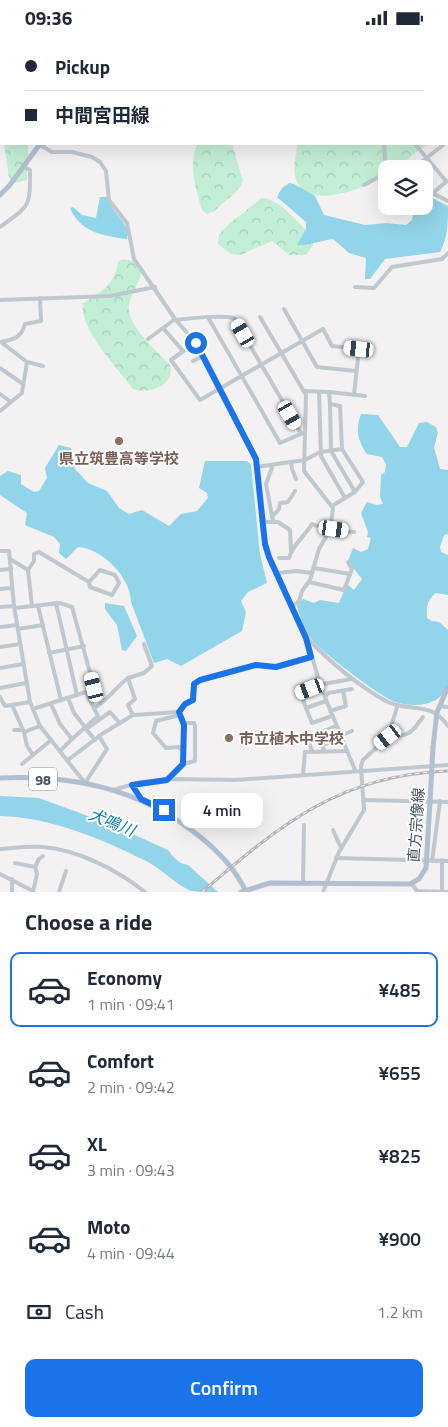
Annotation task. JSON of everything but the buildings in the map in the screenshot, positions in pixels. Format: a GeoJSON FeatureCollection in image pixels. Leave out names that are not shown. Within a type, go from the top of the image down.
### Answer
{"type":"FeatureCollection","features":[{"type":"Feature","properties":{"kind":"main road"},"geometry":{"type":"LineString","coordinates":[[0,195],[24,167],[38,145]]}},
{"type":"Feature","properties":{"kind":"main road","name":"直方宗像線"},"geometry":{"type":"LineString","coordinates":[[245,891],[266,883],[280,882],[389,885],[412,883],[424,874],[430,861],[430,803],[437,712],[448,687]]}},
{"type":"Feature","properties":{"kind":"main road","name":"98"},"geometry":{"type":"LineString","coordinates":[[0,778],[25,777],[85,783],[141,799],[164,810],[210,844],[227,862],[245,891]]}},
{"type":"Feature","properties":{"kind":"street"},"geometry":{"type":"LineString","coordinates":[[41,145],[52,152],[72,152],[92,157],[100,162],[106,171],[110,200],[128,228],[134,259],[176,320],[198,346],[221,388],[256,459],[265,544],[276,573],[306,638],[325,699],[354,770]]}},
{"type":"Feature","properties":{"kind":"street"},"geometry":{"type":"LineString","coordinates":[[384,145],[385,160]]}},
{"type":"Feature","properties":{"kind":"street"},"geometry":{"type":"LineString","coordinates":[[416,145],[447,181],[433,193],[448,201]]}},
{"type":"Feature","properties":{"kind":"street"},"geometry":{"type":"LineString","coordinates":[[424,160],[443,145]]}},
{"type":"Feature","properties":{"kind":"street"},"geometry":{"type":"LineString","coordinates":[[0,227],[23,210],[29,202],[30,170],[24,167]]}},
{"type":"Feature","properties":{"kind":"street"},"geometry":{"type":"LineString","coordinates":[[364,185],[378,177]]}},
{"type":"Feature","properties":{"kind":"street"},"geometry":{"type":"LineString","coordinates":[[355,287],[374,288],[392,267],[442,259],[448,253]]}},
{"type":"Feature","properties":{"kind":"street"},"geometry":{"type":"LineString","coordinates":[[0,300],[110,296],[155,287]]}},
{"type":"Feature","properties":{"kind":"street"},"geometry":{"type":"LineString","coordinates":[[1,343],[18,338],[22,334],[25,324],[41,321],[40,298]]}},
{"type":"Feature","properties":{"kind":"street"},"geometry":{"type":"LineString","coordinates":[[284,309],[317,367],[356,371]]}},
{"type":"Feature","properties":{"kind":"street"},"geometry":{"type":"LineString","coordinates":[[148,339],[176,320],[209,319],[221,315],[234,317],[303,433]]}},
{"type":"Feature","properties":{"kind":"street"},"geometry":{"type":"LineString","coordinates":[[260,317],[304,391],[307,413],[303,433],[304,471],[332,506],[330,530],[319,549],[309,582],[302,591],[299,601],[292,607]]}},
{"type":"Feature","properties":{"kind":"street"},"geometry":{"type":"LineString","coordinates":[[209,319],[280,443],[303,433]]}},
{"type":"Feature","properties":{"kind":"street"},"geometry":{"type":"LineString","coordinates":[[163,328],[183,351]]}},
{"type":"Feature","properties":{"kind":"street"},"geometry":{"type":"LineString","coordinates":[[198,346],[192,345],[171,360],[200,400],[322,329],[332,346],[359,349],[354,395]]}},
{"type":"Feature","properties":{"kind":"street"},"geometry":{"type":"LineString","coordinates":[[1,343],[27,362],[43,365]]}},
{"type":"Feature","properties":{"kind":"street"},"geometry":{"type":"LineString","coordinates":[[193,361],[203,356]]}},
{"type":"Feature","properties":{"kind":"street"},"geometry":{"type":"LineString","coordinates":[[0,411],[22,393],[27,362]]}},
{"type":"Feature","properties":{"kind":"street"},"geometry":{"type":"LineString","coordinates":[[0,368],[23,384]]}},
{"type":"Feature","properties":{"kind":"street"},"geometry":{"type":"LineString","coordinates":[[304,391],[365,396]]}},
{"type":"Feature","properties":{"kind":"street"},"geometry":{"type":"LineString","coordinates":[[319,392],[320,452],[346,499]]}},
{"type":"Feature","properties":{"kind":"street"},"geometry":{"type":"LineString","coordinates":[[329,392],[331,451],[355,492]]}},
{"type":"Feature","properties":{"kind":"street"},"geometry":{"type":"LineString","coordinates":[[0,394],[11,402]]}},
{"type":"Feature","properties":{"kind":"street"},"geometry":{"type":"LineString","coordinates":[[330,404],[340,406],[342,449],[363,482],[346,499],[332,506]]}},
{"type":"Feature","properties":{"kind":"street"},"geometry":{"type":"LineString","coordinates":[[256,467],[305,460],[320,452],[342,449]]}},
{"type":"Feature","properties":{"kind":"street"},"geometry":{"type":"LineString","coordinates":[[291,462],[296,479]]}},
{"type":"Feature","properties":{"kind":"street"},"geometry":{"type":"LineString","coordinates":[[274,465],[266,485],[273,519],[290,530],[291,551],[289,558],[279,558]]}},
{"type":"Feature","properties":{"kind":"street"},"geometry":{"type":"LineString","coordinates":[[263,522],[273,519],[280,503],[288,502],[295,491]]}},
{"type":"Feature","properties":{"kind":"street"},"geometry":{"type":"LineString","coordinates":[[291,551],[307,533],[312,524],[330,530],[354,532]]}},
{"type":"Feature","properties":{"kind":"street"},"geometry":{"type":"LineString","coordinates":[[0,551],[9,551],[14,607],[30,702],[40,726],[50,741],[68,760],[85,783],[108,749],[99,736]]}},
{"type":"Feature","properties":{"kind":"street"},"geometry":{"type":"LineString","coordinates":[[32,606],[28,570],[34,561],[34,553],[39,552],[89,582],[90,587],[112,595],[119,583],[115,575],[100,570],[89,582]]}},
{"type":"Feature","properties":{"kind":"street"},"geometry":{"type":"LineString","coordinates":[[10,559],[28,570]]}},
{"type":"Feature","properties":{"kind":"street"},"geometry":{"type":"LineString","coordinates":[[309,582],[344,590],[352,569],[348,562]]}},
{"type":"Feature","properties":{"kind":"street"},"geometry":{"type":"LineString","coordinates":[[314,568],[350,574]]}},
{"type":"Feature","properties":{"kind":"street"},"geometry":{"type":"LineString","coordinates":[[0,570],[10,569]]}},
{"type":"Feature","properties":{"kind":"street"},"geometry":{"type":"LineString","coordinates":[[276,573],[296,571],[312,573]]}},
{"type":"Feature","properties":{"kind":"street"},"geometry":{"type":"LineString","coordinates":[[0,589],[12,588]]}},
{"type":"Feature","properties":{"kind":"street"},"geometry":{"type":"LineString","coordinates":[[0,607],[38,606],[56,603],[72,607],[94,687],[86,692],[33,709]]}},
{"type":"Feature","properties":{"kind":"street"},"geometry":{"type":"LineString","coordinates":[[56,603],[77,695]]}},
{"type":"Feature","properties":{"kind":"street"},"geometry":{"type":"LineString","coordinates":[[38,606],[62,700]]}},
{"type":"Feature","properties":{"kind":"street"},"geometry":{"type":"LineString","coordinates":[[0,627],[43,625]]}},
{"type":"Feature","properties":{"kind":"street"},"geometry":{"type":"LineString","coordinates":[[306,638],[352,679],[397,707],[422,707],[437,712],[448,726]]}},
{"type":"Feature","properties":{"kind":"street"},"geometry":{"type":"LineString","coordinates":[[0,647],[20,644]]}},
{"type":"Feature","properties":{"kind":"street"},"geometry":{"type":"LineString","coordinates":[[94,708],[104,702],[116,687],[128,678],[144,673],[152,667],[144,644]]}},
{"type":"Feature","properties":{"kind":"street"},"geometry":{"type":"LineString","coordinates":[[49,653],[84,646]]}},
{"type":"Feature","properties":{"kind":"street"},"geometry":{"type":"LineString","coordinates":[[183,751],[179,747],[166,749],[153,733],[156,721],[180,713],[185,704],[193,700],[194,684],[200,680],[256,665],[276,667],[311,657]]}},
{"type":"Feature","properties":{"kind":"street"},"geometry":{"type":"LineString","coordinates":[[0,668],[23,664]]}},
{"type":"Feature","properties":{"kind":"street"},"geometry":{"type":"LineString","coordinates":[[128,678],[135,699],[128,705],[134,715]]}},
{"type":"Feature","properties":{"kind":"street"},"geometry":{"type":"LineString","coordinates":[[300,693],[320,685],[352,679]]}},
{"type":"Feature","properties":{"kind":"street"},"geometry":{"type":"LineString","coordinates":[[0,688],[26,683]]}},
{"type":"Feature","properties":{"kind":"street"},"geometry":{"type":"LineString","coordinates":[[298,688],[312,723],[332,716]]}},
{"type":"Feature","properties":{"kind":"street"},"geometry":{"type":"LineString","coordinates":[[306,708],[325,699],[328,693],[352,689]]}},
{"type":"Feature","properties":{"kind":"street"},"geometry":{"type":"LineString","coordinates":[[330,711],[346,706],[343,691]]}},
{"type":"Feature","properties":{"kind":"street"},"geometry":{"type":"LineString","coordinates":[[60,751],[98,716],[86,692]]}},
{"type":"Feature","properties":{"kind":"street"},"geometry":{"type":"LineString","coordinates":[[0,697],[5,707],[30,702]]}},
{"type":"Feature","properties":{"kind":"street"},"geometry":{"type":"LineString","coordinates":[[68,698],[74,713],[85,727]]}},
{"type":"Feature","properties":{"kind":"street"},"geometry":{"type":"LineString","coordinates":[[51,704],[60,724],[72,739]]}},
{"type":"Feature","properties":{"kind":"street"},"geometry":{"type":"LineString","coordinates":[[12,705],[27,746],[33,755]]}},
{"type":"Feature","properties":{"kind":"street"},"geometry":{"type":"LineString","coordinates":[[439,706],[448,707]]}},
{"type":"Feature","properties":{"kind":"street"},"geometry":{"type":"LineString","coordinates":[[324,892],[341,847],[361,816],[364,800],[360,770],[363,760],[388,737],[397,707]]}},
{"type":"Feature","properties":{"kind":"street"},"geometry":{"type":"LineString","coordinates":[[95,740],[86,729],[110,712],[120,723]]}},
{"type":"Feature","properties":{"kind":"street"},"geometry":{"type":"LineString","coordinates":[[68,760],[99,736],[134,715],[180,713]]}},
{"type":"Feature","properties":{"kind":"street"},"geometry":{"type":"LineString","coordinates":[[180,713],[184,723],[183,764]]}},
{"type":"Feature","properties":{"kind":"street"},"geometry":{"type":"LineString","coordinates":[[388,737],[406,736],[412,732],[422,717]]}},
{"type":"Feature","properties":{"kind":"street"},"geometry":{"type":"LineString","coordinates":[[167,780],[183,764],[195,761],[195,726],[194,723],[184,723]]}},
{"type":"Feature","properties":{"kind":"street"},"geometry":{"type":"LineString","coordinates":[[312,751],[307,737],[336,725]]}},
{"type":"Feature","properties":{"kind":"street"},"geometry":{"type":"LineString","coordinates":[[14,730],[23,731],[40,726]]}},
{"type":"Feature","properties":{"kind":"street"},"geometry":{"type":"LineString","coordinates":[[324,751],[322,745],[352,731]]}},
{"type":"Feature","properties":{"kind":"street"},"geometry":{"type":"LineString","coordinates":[[22,764],[50,741]]}},
{"type":"Feature","properties":{"kind":"street"},"geometry":{"type":"LineString","coordinates":[[303,774],[305,752],[347,751]]}},
{"type":"Feature","properties":{"kind":"street"},"geometry":{"type":"LineString","coordinates":[[113,790],[167,780],[234,780],[354,770],[448,765]]}},
{"type":"Feature","properties":{"kind":"street"},"geometry":{"type":"LineString","coordinates":[[132,785],[141,799]]}},
{"type":"Feature","properties":{"kind":"street"},"geometry":{"type":"LineString","coordinates":[[364,800],[448,802]]}},
{"type":"Feature","properties":{"kind":"street"},"geometry":{"type":"LineString","coordinates":[[430,861],[440,801]]}},
{"type":"Feature","properties":{"kind":"street"},"geometry":{"type":"LineString","coordinates":[[303,883],[304,825]]}},
{"type":"Feature","properties":{"kind":"street"},"geometry":{"type":"LineString","coordinates":[[333,830],[341,847]]}},
{"type":"Feature","properties":{"kind":"street"},"geometry":{"type":"LineString","coordinates":[[0,849],[44,847],[75,855],[114,872],[145,892]]}},
{"type":"Feature","properties":{"kind":"street"},"geometry":{"type":"LineString","coordinates":[[0,874],[34,892],[37,873],[35,867],[38,859],[43,856]]}},
{"type":"Feature","properties":{"kind":"street"},"geometry":{"type":"LineString","coordinates":[[336,858],[448,861]]}},
{"type":"Feature","properties":{"kind":"street"},"geometry":{"type":"LineString","coordinates":[[442,860],[442,892]]}},
{"type":"Feature","properties":{"kind":"street"},"geometry":{"type":"LineString","coordinates":[[15,863],[35,867]]}},
{"type":"Feature","properties":{"kind":"street"},"geometry":{"type":"LineString","coordinates":[[58,892],[66,871]]}},
{"type":"Feature","properties":{"kind":"street"},"geometry":{"type":"LineString","coordinates":[[12,879],[12,892]]}},
{"type":"Feature","properties":{"kind":"street"},"geometry":{"type":"LineString","coordinates":[[412,883],[417,891],[448,892]]}},
{"type":"Feature","properties":{"kind":"green space"},"geometry":{"type":"Polygon","coordinates":[[[4,145],[28,145],[27,180],[14,183],[9,177],[4,145]]]}},
{"type":"Feature","properties":{"kind":"green space"},"geometry":{"type":"Polygon","coordinates":[[[197,145],[232,145],[243,181],[238,190],[213,212],[207,214],[202,210],[197,193],[193,169],[194,152],[197,145]]]}},
{"type":"Feature","properties":{"kind":"green space"},"geometry":{"type":"Polygon","coordinates":[[[297,145],[426,145],[407,160],[378,160],[378,180],[340,194],[314,195],[304,191],[295,177],[294,168],[297,145]]]}},
{"type":"Feature","properties":{"kind":"green space"},"geometry":{"type":"Polygon","coordinates":[[[262,198],[283,207],[312,235],[313,245],[306,255],[289,255],[272,241],[240,255],[231,254],[218,244],[219,234],[262,198]]]}},
{"type":"Feature","properties":{"kind":"green space"},"geometry":{"type":"Polygon","coordinates":[[[122,259],[133,261],[141,273],[129,305],[132,321],[170,365],[171,372],[165,383],[160,387],[146,391],[133,389],[93,337],[83,314],[83,303],[111,282],[118,262],[122,259]]]}},
{"type":"Feature","properties":{"kind":"water"},"geometry":{"type":"Polygon","coordinates":[[[289,183],[294,184],[315,196],[324,215],[365,225],[386,223],[406,225],[412,220],[412,215],[433,215],[433,198],[448,206],[445,241],[440,252],[385,259],[370,279],[365,279],[366,258],[349,253],[333,239],[297,245],[306,229],[306,222],[277,197],[282,188],[289,183]]]}},
{"type":"Feature","properties":{"kind":"water"},"geometry":{"type":"Polygon","coordinates":[[[100,197],[107,197],[126,228],[127,239],[101,234],[86,228],[74,216],[70,208],[73,207],[82,215],[96,218],[100,197]]]}},
{"type":"Feature","properties":{"kind":"water"},"geometry":{"type":"Polygon","coordinates":[[[361,414],[378,415],[400,447],[407,447],[419,423],[427,422],[436,427],[438,433],[434,447],[440,469],[448,470],[448,534],[444,535],[440,547],[441,552],[448,555],[448,595],[436,593],[433,596],[428,604],[427,618],[439,622],[448,630],[448,684],[440,697],[434,701],[419,705],[396,702],[353,675],[313,641],[305,629],[297,606],[303,599],[314,603],[320,600],[339,603],[347,584],[354,590],[362,579],[348,561],[353,548],[361,552],[368,549],[371,538],[367,537],[368,532],[361,513],[367,502],[377,505],[383,504],[380,497],[381,475],[385,472],[386,464],[382,457],[367,454],[361,445],[358,430],[361,414]]]}},
{"type":"Feature","properties":{"kind":"water"},"geometry":{"type":"Polygon","coordinates":[[[59,445],[71,448],[75,469],[88,483],[107,491],[119,508],[129,514],[142,510],[169,526],[181,514],[197,511],[208,498],[207,493],[199,488],[205,461],[247,461],[251,465],[260,554],[267,583],[248,592],[241,601],[246,612],[242,631],[181,666],[167,659],[154,663],[131,602],[126,583],[114,566],[96,553],[78,547],[66,559],[59,553],[60,544],[54,537],[25,525],[27,513],[0,495],[0,476],[8,471],[21,475],[21,484],[34,492],[39,491],[47,478],[45,468],[59,445]]]}},
{"type":"Feature","properties":{"kind":"water"},"geometry":{"type":"Polygon","coordinates":[[[105,603],[124,606],[137,636],[126,651],[122,650],[117,625],[105,609],[105,603]]]}},
{"type":"Feature","properties":{"kind":"water"},"geometry":{"type":"Polygon","coordinates":[[[0,796],[39,798],[115,826],[168,850],[177,860],[188,865],[218,892],[191,891],[146,861],[94,837],[38,820],[0,816],[0,796]]]}},
{"type":"Feature","properties":{"kind":"railway"},"geometry":{"type":"LineString","coordinates":[[202,892],[285,825],[343,793],[375,782],[409,775],[448,771]]}},
{"type":"Feature","properties":{"kind":"place","name":"県立筑豊高等学校"},"geometry":{"type":"Point","coordinates":[119,441]}},
{"type":"Feature","properties":{"kind":"place","name":"市立植木中学校"},"geometry":{"type":"Point","coordinates":[229,738]}},
{"type":"Feature","properties":{"kind":"route"},"geometry":{"type":"LineString","coordinates":[[164,810],[141,799],[132,785],[141,782],[167,780],[183,764],[184,725],[179,712],[185,704],[192,702],[194,684],[200,680],[256,665],[276,667],[311,657],[306,638],[269,557],[265,544],[256,459],[196,343]]}},
{"type":"Feature","properties":{"kind":"water label","name":"犬鳴川"},"geometry":{"type":"Point","coordinates":[112,822]}}]}
